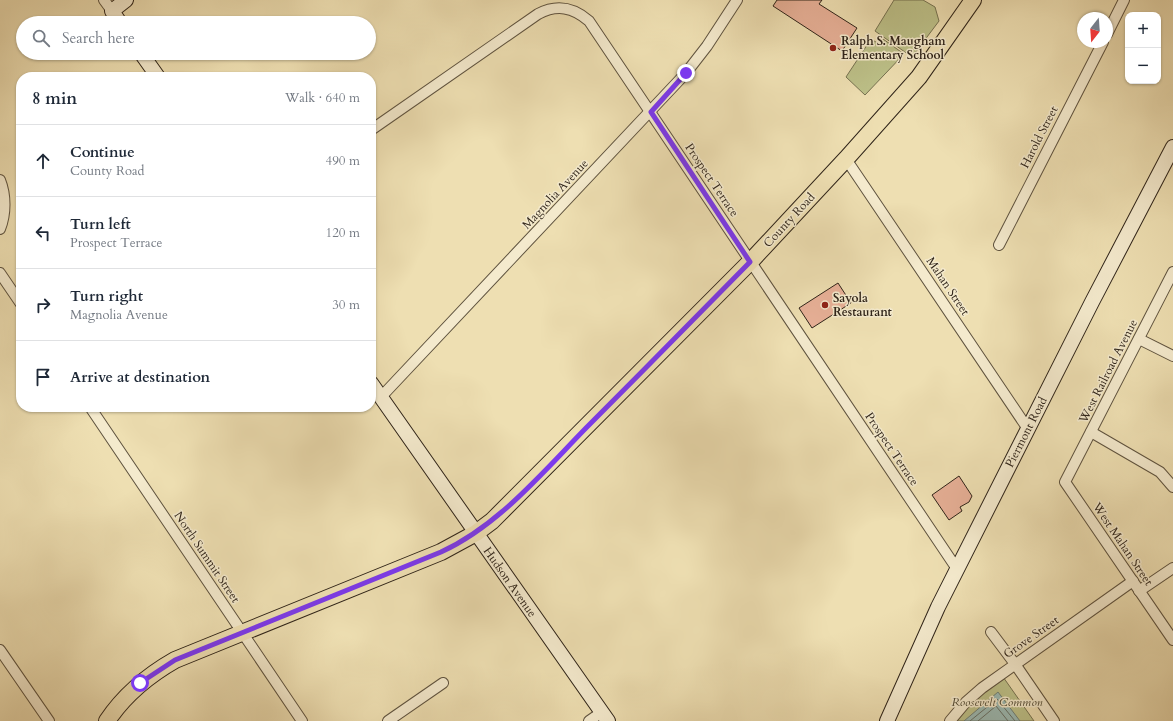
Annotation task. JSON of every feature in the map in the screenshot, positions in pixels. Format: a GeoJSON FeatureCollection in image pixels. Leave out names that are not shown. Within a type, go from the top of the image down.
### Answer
{"type":"FeatureCollection","features":[{"type":"Feature","properties":{"kind":"main road","name":"County Road"},"geometry":{"type":"LineString","coordinates":[[107,721],[122,700],[140,683],[157,670],[175,660],[441,552],[476,533],[492,521],[750,262],[846,159],[919,76],[973,0]]}},
{"type":"Feature","properties":{"kind":"street"},"geometry":{"type":"LineString","coordinates":[[115,16],[108,6],[126,0]]}},
{"type":"Feature","properties":{"kind":"street","name":"Magnolia Avenue"},"geometry":{"type":"LineString","coordinates":[[381,397],[651,112],[686,73],[707,46],[737,0]]}},
{"type":"Feature","properties":{"kind":"street"},"geometry":{"type":"LineString","coordinates":[[1113,22],[1124,0]]}},
{"type":"Feature","properties":{"kind":"street","name":"Prospect Terrace"},"geometry":{"type":"LineString","coordinates":[[376,127],[538,14],[555,8],[573,10],[589,21],[957,569]]}},
{"type":"Feature","properties":{"kind":"street","name":"Harold Street"},"geometry":{"type":"LineString","coordinates":[[998,245],[1100,48]]}},
{"type":"Feature","properties":{"kind":"street"},"geometry":{"type":"LineString","coordinates":[[146,60],[154,72]]}},
{"type":"Feature","properties":{"kind":"street","name":"Piermont Road"},"geometry":{"type":"LineString","coordinates":[[887,721],[913,660],[957,569],[1092,302],[1173,147]]}},
{"type":"Feature","properties":{"kind":"street","name":"Mahan Street"},"geometry":{"type":"LineString","coordinates":[[846,159],[1028,429]]}},
{"type":"Feature","properties":{"kind":"street"},"geometry":{"type":"LineString","coordinates":[[0,180],[4,197],[4,212],[0,229]]}},
{"type":"Feature","properties":{"kind":"street","name":"West Railroad Avenue"},"geometry":{"type":"LineString","coordinates":[[1065,482],[1173,272]]}},
{"type":"Feature","properties":{"kind":"street"},"geometry":{"type":"LineString","coordinates":[[0,273],[16,297]]}},
{"type":"Feature","properties":{"kind":"street"},"geometry":{"type":"LineString","coordinates":[[1139,339],[1173,356]]}},
{"type":"Feature","properties":{"kind":"street","name":"Hudson Avenue"},"geometry":{"type":"LineString","coordinates":[[376,390],[605,717]]}},
{"type":"Feature","properties":{"kind":"street","name":"North Summit Street"},"geometry":{"type":"LineString","coordinates":[[93,412],[302,721]]}},
{"type":"Feature","properties":{"kind":"street"},"geometry":{"type":"LineString","coordinates":[[1091,432],[1160,472],[1173,487]]}},
{"type":"Feature","properties":{"kind":"street","name":"West Mahan Street"},"geometry":{"type":"LineString","coordinates":[[1065,482],[1173,640]]}},
{"type":"Feature","properties":{"kind":"street"},"geometry":{"type":"LineString","coordinates":[[1139,591],[1173,568]]}},
{"type":"Feature","properties":{"kind":"street","name":"Grove Street"},"geometry":{"type":"LineString","coordinates":[[950,721],[966,702],[982,688],[1133,581]]}},
{"type":"Feature","properties":{"kind":"street"},"geometry":{"type":"LineString","coordinates":[[990,632],[1015,664],[1054,721]]}},
{"type":"Feature","properties":{"kind":"street"},"geometry":{"type":"LineString","coordinates":[[0,650],[49,721]]}},
{"type":"Feature","properties":{"kind":"street"},"geometry":{"type":"LineString","coordinates":[[388,721],[443,683]]}},
{"type":"Feature","properties":{"kind":"street"},"geometry":{"type":"LineString","coordinates":[[589,721],[605,717]]}},
{"type":"Feature","properties":{"kind":"green space"},"geometry":{"type":"Polygon","coordinates":[[[894,0],[923,0],[935,7],[939,21],[912,57],[875,31],[894,0]]]}},
{"type":"Feature","properties":{"kind":"green space"},"geometry":{"type":"Polygon","coordinates":[[[871,39],[879,44],[883,39],[904,54],[865,95],[846,77],[871,39]]]}},
{"type":"Feature","properties":{"kind":"green space","name":"Roosevelt Common"},"geometry":{"type":"Polygon","coordinates":[[[1001,674],[1034,721],[944,721],[1001,674]]]}},
{"type":"Feature","properties":{"kind":"water"},"geometry":{"type":"Polygon","coordinates":[[[998,692],[1020,721],[964,721],[998,692]]]}},
{"type":"Feature","properties":{"kind":"building"},"geometry":{"type":"Polygon","coordinates":[[[777,0],[822,0],[819,4],[857,28],[842,51],[773,6],[777,0]]]}},
{"type":"Feature","properties":{"kind":"building","name":"Sayola Restaurant"},"geometry":{"type":"Polygon","coordinates":[[[838,283],[851,303],[812,328],[799,308],[838,283]]]}},
{"type":"Feature","properties":{"kind":"building"},"geometry":{"type":"Polygon","coordinates":[[[959,476],[972,496],[969,502],[960,507],[962,511],[949,520],[932,495],[959,476]]]}},
{"type":"Feature","properties":{"kind":"place","name":"Ralph S. Maugham Elementary School"},"geometry":{"type":"Point","coordinates":[833,48]}},
{"type":"Feature","properties":{"kind":"place","name":"Sayola Restaurant"},"geometry":{"type":"Point","coordinates":[825,305]}},
{"type":"Feature","properties":{"kind":"route"},"geometry":{"type":"LineString","coordinates":[[140,683],[157,670],[175,660],[441,552],[476,533],[492,521],[558,456],[750,262],[651,112],[686,73]]}}]}
